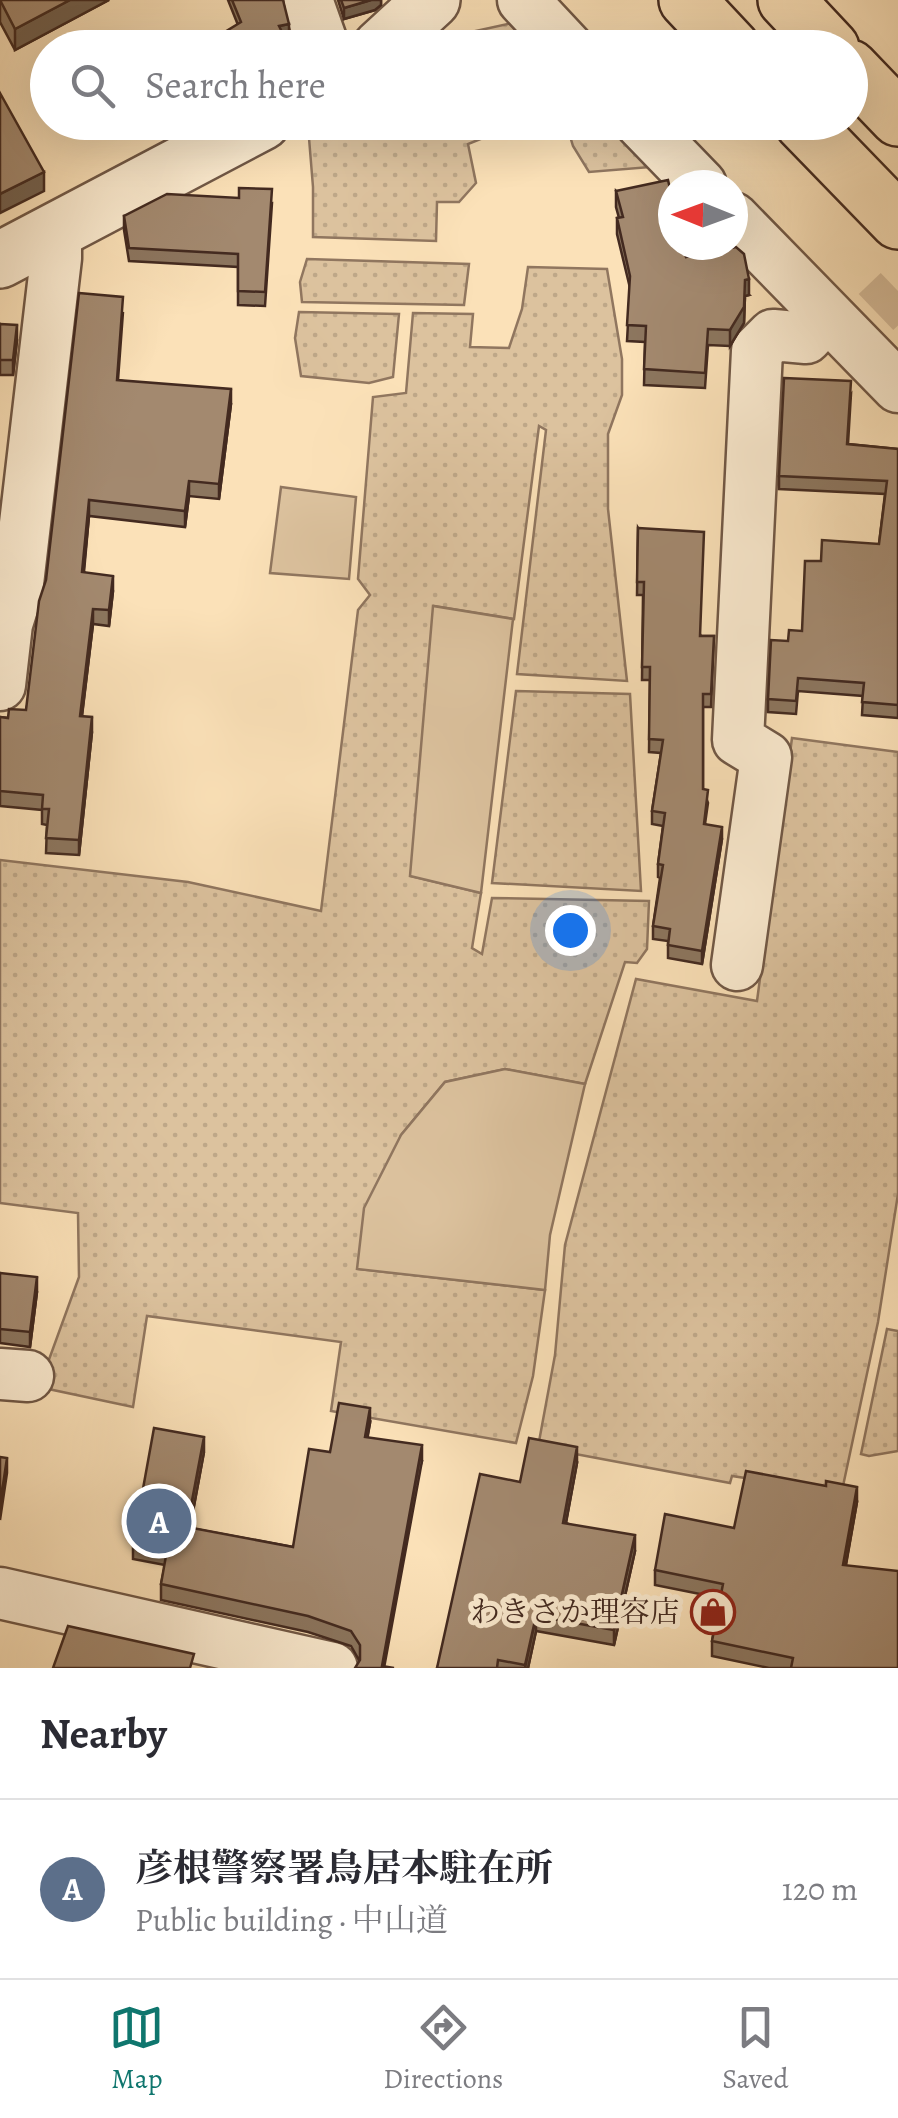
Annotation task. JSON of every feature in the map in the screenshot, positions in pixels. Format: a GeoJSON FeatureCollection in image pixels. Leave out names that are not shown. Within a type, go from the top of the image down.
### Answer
{"type":"FeatureCollection","features":[{"type":"Feature","properties":{"kind":"highway"},"geometry":{"type":"LineString","coordinates":[[687,0],[715,30]]}},
{"type":"Feature","properties":{"kind":"highway"},"geometry":{"type":"LineString","coordinates":[[786,0],[814,30]]}},
{"type":"Feature","properties":{"kind":"highway"},"geometry":{"type":"LineString","coordinates":[[868,87],[898,118]]}},
{"type":"Feature","properties":{"kind":"highway"},"geometry":{"type":"LineString","coordinates":[[819,140],[898,221]]}},
{"type":"Feature","properties":{"kind":"street"},"geometry":{"type":"LineString","coordinates":[[307,0],[318,30]]}},
{"type":"Feature","properties":{"kind":"street"},"geometry":{"type":"LineString","coordinates":[[400,30],[432,0]]}},
{"type":"Feature","properties":{"kind":"street"},"geometry":{"type":"LineString","coordinates":[[523,0],[551,30]]}},
{"type":"Feature","properties":{"kind":"street"},"geometry":{"type":"LineString","coordinates":[[0,260],[228,140]]}},
{"type":"Feature","properties":{"kind":"street"},"geometry":{"type":"LineString","coordinates":[[657,140],[686,170]]}},
{"type":"Feature","properties":{"kind":"street"},"geometry":{"type":"LineString","coordinates":[[0,685],[6,624],[17,592],[56,231]]}},
{"type":"Feature","properties":{"kind":"street"},"geometry":{"type":"LineString","coordinates":[[748,231],[851,323],[898,387]]}},
{"type":"Feature","properties":{"kind":"street"},"geometry":{"type":"LineString","coordinates":[[737,965],[766,756],[738,740],[757,352],[773,335],[806,338],[851,323]]}},
{"type":"Feature","properties":{"kind":"street"},"geometry":{"type":"LineString","coordinates":[[0,1594],[332,1668]]}},
{"type":"Feature","properties":{"kind":"shaded area"},"geometry":{"type":"Polygon","coordinates":[[[517,22],[515,30],[480,30],[517,22]]]}},
{"type":"Feature","properties":{"kind":"shaded area"},"geometry":{"type":"Polygon","coordinates":[[[309,140],[478,140],[468,144],[476,183],[459,202],[437,202],[436,241],[313,237],[309,140]]]}},
{"type":"Feature","properties":{"kind":"shaded area"},"geometry":{"type":"Polygon","coordinates":[[[571,140],[639,140],[663,166],[589,172],[571,140]]]}},
{"type":"Feature","properties":{"kind":"shaded area"},"geometry":{"type":"Polygon","coordinates":[[[307,259],[469,264],[464,305],[302,302],[300,282],[307,259]]]}},
{"type":"Feature","properties":{"kind":"shaded area"},"geometry":{"type":"Polygon","coordinates":[[[528,267],[607,269],[622,359],[622,395],[608,434],[608,509],[627,681],[517,674],[546,430],[539,426],[514,619],[434,606],[411,876],[481,893],[472,948],[482,954],[492,898],[649,901],[647,949],[637,963],[625,962],[585,1084],[505,1069],[445,1082],[401,1135],[358,1269],[545,1290],[533,1376],[516,1443],[331,1411],[341,1342],[147,1316],[133,1407],[39,1387],[79,1277],[78,1213],[0,1203],[0,860],[188,882],[321,911],[358,610],[370,595],[358,579],[373,397],[406,393],[413,313],[473,314],[470,347],[509,348],[522,309],[528,267]]]}},
{"type":"Feature","properties":{"kind":"shaded area"},"geometry":{"type":"Polygon","coordinates":[[[299,312],[399,314],[393,377],[369,383],[301,376],[295,338],[299,312]]]}},
{"type":"Feature","properties":{"kind":"shaded area"},"geometry":{"type":"Polygon","coordinates":[[[281,487],[356,497],[349,579],[270,573],[281,487]]]}},
{"type":"Feature","properties":{"kind":"shaded area"},"geometry":{"type":"Polygon","coordinates":[[[433,606],[513,619],[481,893],[410,876],[433,606]]]}},
{"type":"Feature","properties":{"kind":"shaded area"},"geometry":{"type":"Polygon","coordinates":[[[516,691],[630,694],[641,891],[492,883],[516,691]]]}},
{"type":"Feature","properties":{"kind":"shaded area"},"geometry":{"type":"Polygon","coordinates":[[[792,738],[898,752],[898,1194],[878,1322],[843,1486],[826,1491],[732,1476],[730,1483],[538,1447],[555,1355],[565,1245],[636,979],[757,1001],[792,738]]]}},
{"type":"Feature","properties":{"kind":"shaded area"},"geometry":{"type":"Polygon","coordinates":[[[505,1069],[585,1084],[550,1235],[545,1290],[357,1269],[364,1208],[401,1135],[445,1082],[505,1069]]]}},
{"type":"Feature","properties":{"kind":"shaded area"},"geometry":{"type":"Polygon","coordinates":[[[887,1329],[898,1331],[898,1451],[869,1456],[861,1454],[887,1329]]]}},
{"type":"Feature","properties":{"kind":"building"},"geometry":{"type":"Polygon","coordinates":[[[0,0],[70,0],[15,29],[0,0]]]}},
{"type":"Feature","properties":{"kind":"building"},"geometry":{"type":"Polygon","coordinates":[[[232,0],[283,0],[289,24],[279,26],[281,30],[228,30],[241,22],[232,0]]]}},
{"type":"Feature","properties":{"kind":"building"},"geometry":{"type":"Polygon","coordinates":[[[341,0],[371,0],[344,8],[341,0]]]}},
{"type":"Feature","properties":{"kind":"building"},"geometry":{"type":"Polygon","coordinates":[[[0,93],[44,172],[0,194],[0,93]]]}},
{"type":"Feature","properties":{"kind":"building"},"geometry":{"type":"Polygon","coordinates":[[[658,182],[658,260],[745,260],[749,279],[745,280],[744,307],[730,330],[708,329],[705,373],[644,369],[646,326],[627,325],[630,276],[617,218],[623,217],[616,191],[658,182]]]}},
{"type":"Feature","properties":{"kind":"building"},"geometry":{"type":"Polygon","coordinates":[[[239,188],[272,189],[265,292],[238,291],[238,254],[129,248],[124,216],[167,194],[239,198],[239,188]]]}},
{"type":"Feature","properties":{"kind":"building"},"geometry":{"type":"Polygon","coordinates":[[[79,293],[123,297],[117,380],[231,389],[219,484],[189,481],[185,511],[89,500],[82,572],[113,576],[109,610],[93,609],[80,716],[92,717],[79,840],[46,838],[49,809],[42,809],[43,795],[0,791],[0,717],[8,718],[9,709],[26,710],[39,601],[46,580],[79,293]]]}},
{"type":"Feature","properties":{"kind":"building"},"geometry":{"type":"Polygon","coordinates":[[[0,324],[17,325],[13,360],[0,360],[0,324]]]}},
{"type":"Feature","properties":{"kind":"building"},"geometry":{"type":"Polygon","coordinates":[[[784,378],[851,381],[847,444],[898,449],[898,705],[862,702],[864,683],[798,678],[796,701],[768,699],[771,640],[788,641],[789,630],[802,631],[805,561],[821,561],[822,540],[879,544],[887,481],[779,476],[784,378]]]}},
{"type":"Feature","properties":{"kind":"building"},"geometry":{"type":"Polygon","coordinates":[[[638,528],[704,532],[700,636],[714,636],[711,694],[703,694],[703,789],[708,790],[704,824],[722,827],[702,951],[668,945],[670,929],[653,926],[663,865],[658,864],[665,813],[652,811],[663,740],[649,739],[650,667],[642,667],[644,582],[637,582],[638,528]]]}},
{"type":"Feature","properties":{"kind":"building"},"geometry":{"type":"Polygon","coordinates":[[[0,1273],[37,1277],[30,1332],[0,1329],[0,1273]]]}},
{"type":"Feature","properties":{"kind":"building"},"geometry":{"type":"Polygon","coordinates":[[[339,1403],[370,1408],[365,1437],[422,1445],[382,1666],[394,1668],[355,1668],[360,1660],[360,1645],[351,1631],[308,1616],[161,1584],[167,1550],[133,1544],[154,1428],[204,1437],[187,1527],[293,1547],[309,1449],[330,1452],[339,1403]]]}},
{"type":"Feature","properties":{"kind":"building"},"geometry":{"type":"Polygon","coordinates":[[[529,1438],[577,1447],[563,1523],[635,1535],[614,1630],[536,1616],[525,1665],[498,1660],[497,1668],[437,1668],[480,1474],[520,1482],[529,1438]]]}},
{"type":"Feature","properties":{"kind":"building"},"geometry":{"type":"Polygon","coordinates":[[[0,1457],[7,1458],[0,1505],[0,1457]]]}},
{"type":"Feature","properties":{"kind":"building"},"geometry":{"type":"Polygon","coordinates":[[[746,1471],[826,1486],[826,1481],[857,1487],[843,1565],[898,1571],[898,1668],[791,1668],[793,1658],[712,1641],[723,1584],[655,1570],[665,1514],[734,1528],[746,1471]]]}},
{"type":"Feature","properties":{"kind":"building"},"geometry":{"type":"Polygon","coordinates":[[[68,1626],[194,1654],[190,1668],[53,1668],[68,1626]]]}},
{"type":"Feature","properties":{"kind":"tunnel"},"geometry":{"type":"LineString","coordinates":[[876,312],[898,291]]}},
{"type":"Feature","properties":{"kind":"place","name":"彦根警察署鳥居本駐在所"},"geometry":{"type":"Point","coordinates":[159,1521]}},
{"type":"Feature","properties":{"kind":"place","name":"わきさか理容店"},"geometry":{"type":"Point","coordinates":[713,1612]}}]}
